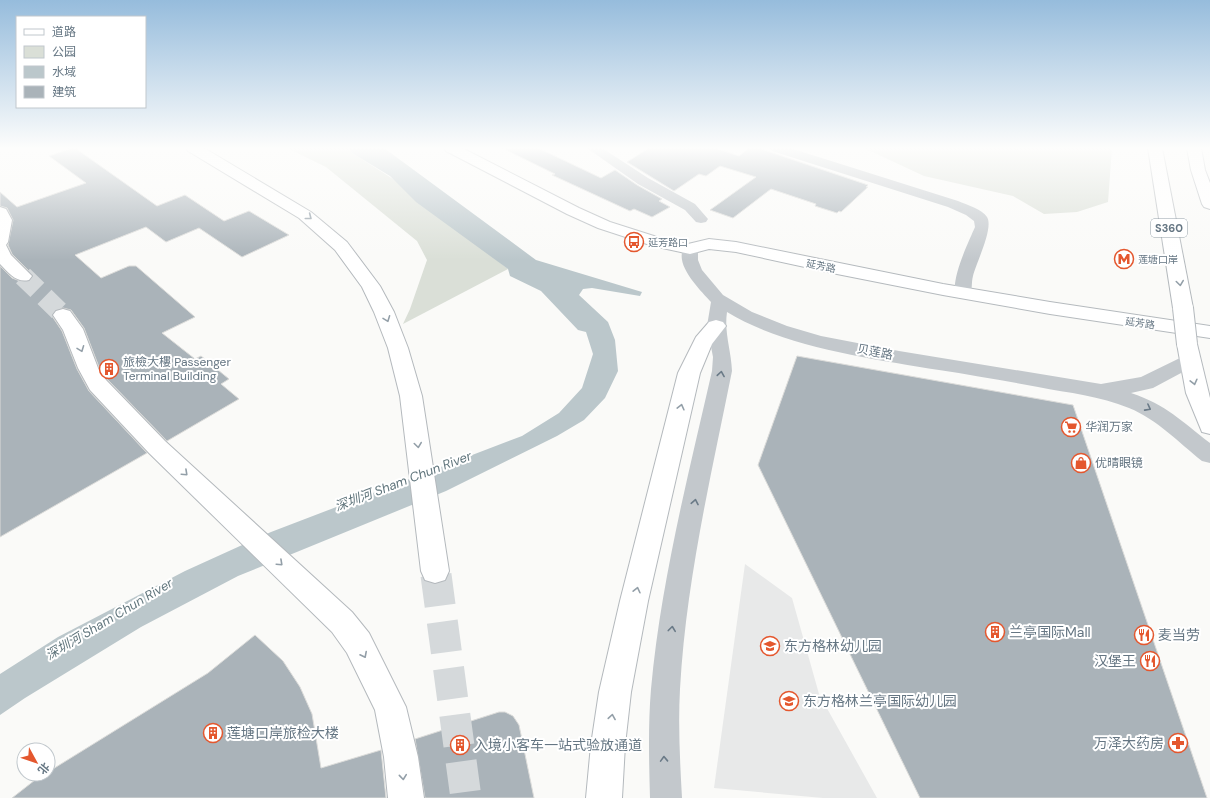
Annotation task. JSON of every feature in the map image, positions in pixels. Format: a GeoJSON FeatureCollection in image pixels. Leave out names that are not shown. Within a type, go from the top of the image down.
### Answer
{"type":"FeatureCollection","features":[{"type":"Feature","properties":{"kind":"main road"},"geometry":{"type":"LineString","coordinates":[[256,185],[306,215],[341,246],[371,286],[384,312],[398,348],[411,396],[435,571]]}},
{"type":"Feature","properties":{"kind":"main road","name":"延芳路"},"geometry":{"type":"LineString","coordinates":[[523,185],[604,225],[654,241],[690,249],[695,245],[703,243],[728,246],[839,270],[1097,317],[1210,332]]}},
{"type":"Feature","properties":{"kind":"main road","name":"S360"},"geometry":{"type":"LineString","coordinates":[[1162,185],[1183,308],[1188,352],[1197,393],[1210,426]]}},
{"type":"Feature","properties":{"kind":"main road"},"geometry":{"type":"LineString","coordinates":[[1203,185],[1210,204]]}},
{"type":"Feature","properties":{"kind":"main road"},"geometry":{"type":"LineString","coordinates":[[0,212],[4,220],[0,242]]}},
{"type":"Feature","properties":{"kind":"main road"},"geometry":{"type":"LineString","coordinates":[[0,249],[3,257],[23,276]]}},
{"type":"Feature","properties":{"kind":"main road"},"geometry":{"type":"LineString","coordinates":[[63,315],[73,329],[93,378],[157,447],[342,622],[358,643],[390,707],[402,757],[406,798]]}},
{"type":"Feature","properties":{"kind":"main road"},"geometry":{"type":"LineString","coordinates":[[604,798],[608,744],[616,692],[634,601],[671,445],[689,373],[703,342],[716,326]]}},
{"type":"Feature","properties":{"kind":"street"},"geometry":{"type":"LineString","coordinates":[[650,185],[690,207],[701,219]]}},
{"type":"Feature","properties":{"kind":"street"},"geometry":{"type":"LineString","coordinates":[[894,185],[953,204],[981,219],[982,227],[964,276],[963,292]]}},
{"type":"Feature","properties":{"kind":"street","name":"贝莲路"},"geometry":{"type":"LineString","coordinates":[[690,249],[688,256],[702,285],[720,301],[743,315],[768,325],[827,342],[904,357],[1099,390],[1133,400],[1155,412],[1210,455]]}},
{"type":"Feature","properties":{"kind":"street"},"geometry":{"type":"LineString","coordinates":[[666,798],[664,746],[667,675],[676,600],[722,371],[722,357],[716,326],[720,301]]}},
{"type":"Feature","properties":{"kind":"street","name":"贝莲路"},"geometry":{"type":"LineString","coordinates":[[1099,390],[1128,387],[1146,383],[1188,352]]}},
{"type":"Feature","properties":{"kind":"shaded area","name":"东方格林幼儿园"},"geometry":{"type":"Polygon","coordinates":[[[745,564],[792,598],[819,694],[877,798],[823,798],[714,788],[745,564]]]}},
{"type":"Feature","properties":{"kind":"green space"},"geometry":{"type":"Polygon","coordinates":[[[348,185],[401,185],[508,269],[403,324],[410,309],[427,260],[417,241],[348,185]]]}},
{"type":"Feature","properties":{"kind":"green space"},"geometry":{"type":"Polygon","coordinates":[[[965,185],[1109,185],[1108,202],[1077,212],[1044,214],[1013,196],[965,185]]]}},
{"type":"Feature","properties":{"kind":"water","name":"深圳河 Sham Chun River"},"geometry":{"type":"Polygon","coordinates":[[[399,185],[435,185],[536,260],[642,292],[640,296],[592,288],[583,289],[579,295],[608,322],[615,340],[618,371],[605,398],[584,420],[557,436],[446,491],[238,576],[141,627],[0,715],[0,674],[58,637],[185,571],[271,532],[522,436],[559,413],[582,388],[593,354],[586,332],[578,330],[541,291],[510,276],[508,269],[416,202],[399,185]]]}},
{"type":"Feature","properties":{"kind":"building","name":"旅檢大樓 Passenger Terminal Building"},"geometry":{"type":"Polygon","coordinates":[[[80,185],[128,185],[157,206],[185,195],[224,221],[249,211],[289,235],[242,257],[199,228],[166,242],[146,227],[75,255],[101,278],[129,266],[136,266],[195,317],[162,333],[195,359],[201,356],[229,379],[221,384],[239,399],[167,441],[107,379],[99,367],[84,328],[71,310],[63,308],[56,310],[52,316],[62,331],[77,369],[89,391],[147,453],[0,537],[0,266],[12,278],[20,281],[29,281],[34,276],[12,254],[8,245],[13,220],[7,208],[0,206],[0,192],[17,207],[80,185]]]}},
{"type":"Feature","properties":{"kind":"building"},"geometry":{"type":"Polygon","coordinates":[[[574,185],[637,185],[662,199],[659,201],[670,207],[652,217],[634,209],[630,211],[574,185]]]}},
{"type":"Feature","properties":{"kind":"building"},"geometry":{"type":"Polygon","coordinates":[[[665,185],[682,185],[674,191],[665,185]]]}},
{"type":"Feature","properties":{"kind":"building"},"geometry":{"type":"Polygon","coordinates":[[[745,185],[868,185],[866,187],[868,187],[841,212],[839,211],[837,213],[815,206],[816,204],[771,189],[733,218],[710,210],[745,185]]]}},
{"type":"Feature","properties":{"kind":"building","name":"兰亭国际Mall"},"geometry":{"type":"Polygon","coordinates":[[[797,356],[1073,405],[1207,798],[920,798],[758,465],[797,356]]]}},
{"type":"Feature","properties":{"kind":"building","name":"莲塘口岸旅检大楼"},"geometry":{"type":"Polygon","coordinates":[[[255,635],[283,661],[300,687],[312,714],[321,768],[381,750],[386,798],[12,798],[32,782],[56,782],[56,767],[208,673],[255,635]]]}},
{"type":"Feature","properties":{"kind":"building","name":"入境小客车一站式验放通道"},"geometry":{"type":"Polygon","coordinates":[[[499,712],[505,712],[513,716],[519,725],[534,798],[425,798],[415,739],[499,712]]]}},
{"type":"Feature","properties":{"kind":"tunnel"},"geometry":{"type":"LineString","coordinates":[[23,276],[63,315]]}},
{"type":"Feature","properties":{"kind":"tunnel"},"geometry":{"type":"LineString","coordinates":[[435,571],[436,576]]}},
{"type":"Feature","properties":{"kind":"tunnel"},"geometry":{"type":"LineString","coordinates":[[436,575],[466,798]]}},
{"type":"Feature","properties":{"kind":"place","name":"延芳路口"},"geometry":{"type":"Point","coordinates":[634,242]}},
{"type":"Feature","properties":{"kind":"place","name":"莲塘口岸"},"geometry":{"type":"Point","coordinates":[1124,259]}},
{"type":"Feature","properties":{"kind":"place","name":"旅檢大樓 Passenger Terminal Building"},"geometry":{"type":"Point","coordinates":[109,369]}},
{"type":"Feature","properties":{"kind":"place","name":"华润万家"},"geometry":{"type":"Point","coordinates":[1071,427]}},
{"type":"Feature","properties":{"kind":"place","name":"优晴眼镜"},"geometry":{"type":"Point","coordinates":[1081,463]}},
{"type":"Feature","properties":{"kind":"place","name":"兰亭国际Mall"},"geometry":{"type":"Point","coordinates":[995,632]}},
{"type":"Feature","properties":{"kind":"place","name":"麦当劳"},"geometry":{"type":"Point","coordinates":[1144,635]}},
{"type":"Feature","properties":{"kind":"place","name":"东方格林幼儿园"},"geometry":{"type":"Point","coordinates":[770,646]}},
{"type":"Feature","properties":{"kind":"place","name":"汉堡王"},"geometry":{"type":"Point","coordinates":[1150,661]}},
{"type":"Feature","properties":{"kind":"place","name":"东方格林兰亭国际幼儿园"},"geometry":{"type":"Point","coordinates":[789,701]}},
{"type":"Feature","properties":{"kind":"place","name":"莲塘口岸旅检大楼"},"geometry":{"type":"Point","coordinates":[213,733]}},
{"type":"Feature","properties":{"kind":"place","name":"万泽大药房"},"geometry":{"type":"Point","coordinates":[1178,743]}},
{"type":"Feature","properties":{"kind":"place","name":"入境小客车一站式验放通道"},"geometry":{"type":"Point","coordinates":[460,745]}}]}
